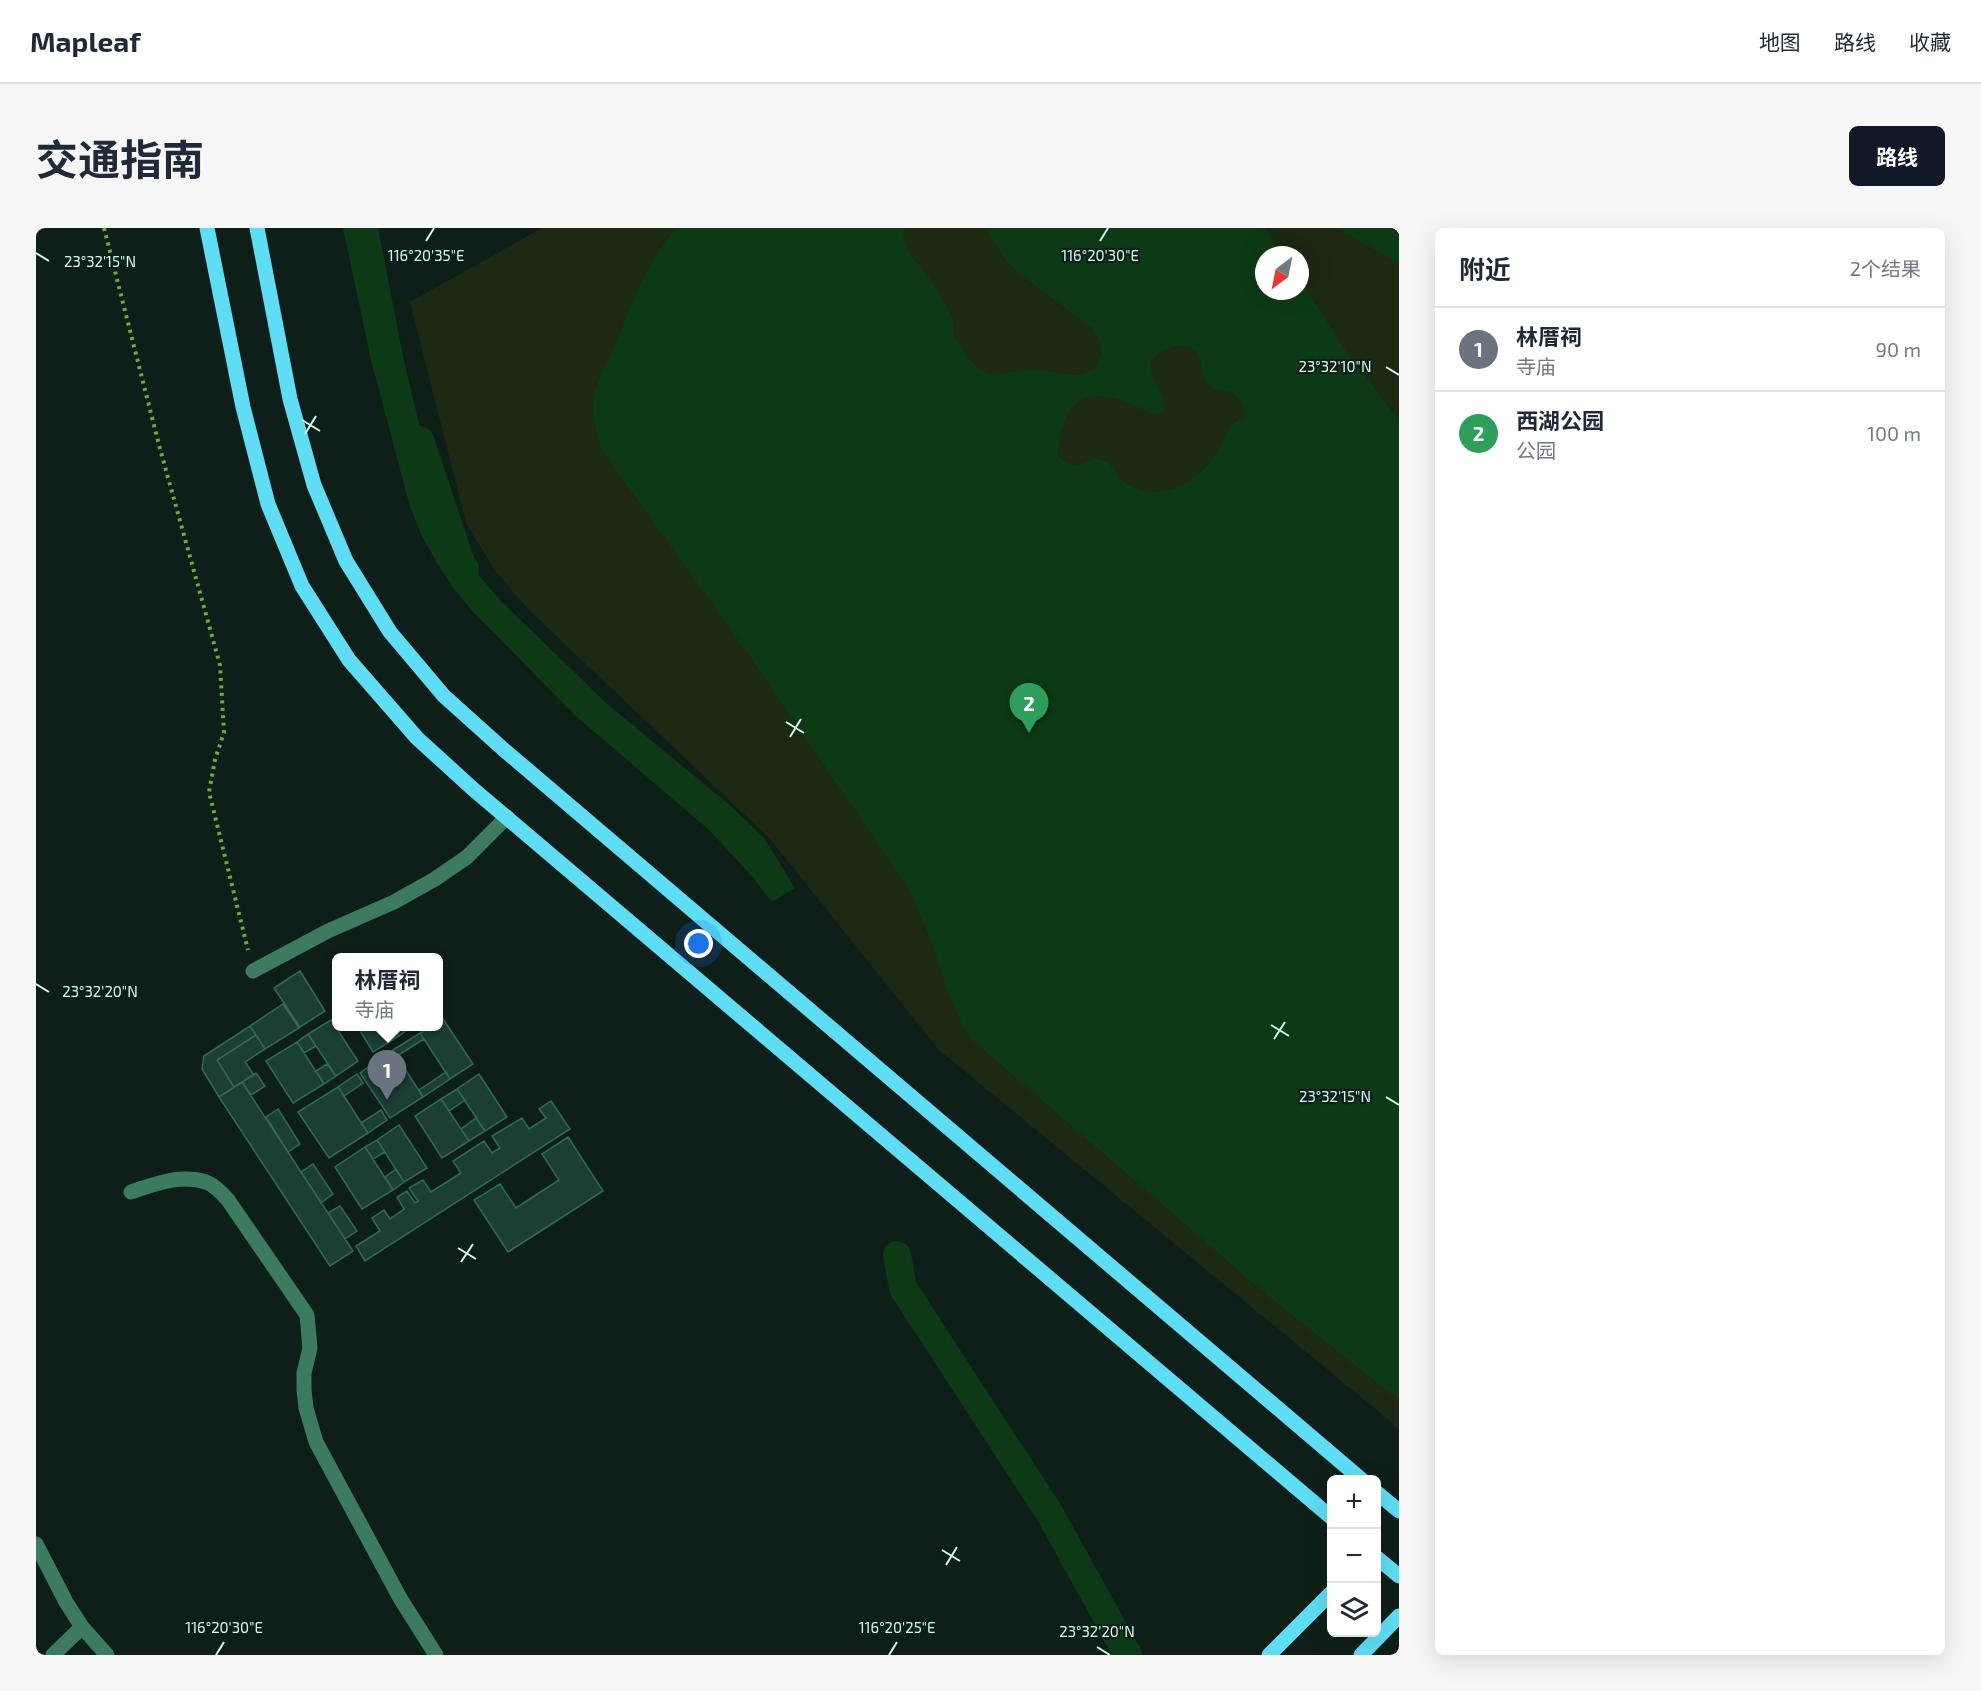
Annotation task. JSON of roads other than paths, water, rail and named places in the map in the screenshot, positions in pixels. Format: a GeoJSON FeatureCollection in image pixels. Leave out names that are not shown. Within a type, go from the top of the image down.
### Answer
{"type":"FeatureCollection","features":[{"type":"Feature","properties":{"kind":"main road"},"geometry":{"type":"LineString","coordinates":[[207,228],[243,407],[268,504],[302,586],[349,660],[417,738],[507,817],[1327,1514]]}},
{"type":"Feature","properties":{"kind":"main road"},"geometry":{"type":"LineString","coordinates":[[257,228],[290,399],[314,485],[346,561],[390,632],[444,696],[503,750],[1357,1475]]}},
{"type":"Feature","properties":{"kind":"main road"},"geometry":{"type":"LineString","coordinates":[[1381,1495],[1399,1511]]}},
{"type":"Feature","properties":{"kind":"main road"},"geometry":{"type":"LineString","coordinates":[[1381,1560],[1399,1576]]}},
{"type":"Feature","properties":{"kind":"main road"},"geometry":{"type":"LineString","coordinates":[[1269,1655],[1327,1597]]}},
{"type":"Feature","properties":{"kind":"main road"},"geometry":{"type":"LineString","coordinates":[[1361,1655],[1399,1616]]}},
{"type":"Feature","properties":{"kind":"street"},"geometry":{"type":"LineString","coordinates":[[253,971],[328,931],[394,902],[435,879],[467,857],[507,817]]}},
{"type":"Feature","properties":{"kind":"street"},"geometry":{"type":"LineString","coordinates":[[131,1192],[172,1179],[206,1182],[217,1189],[228,1200],[307,1315],[310,1348],[304,1372],[303,1390],[316,1442],[400,1598],[436,1655]]}},
{"type":"Feature","properties":{"kind":"street"},"geometry":{"type":"LineString","coordinates":[[36,1544],[66,1602],[82,1627],[107,1655]]}},
{"type":"Feature","properties":{"kind":"street"},"geometry":{"type":"LineString","coordinates":[[53,1655],[82,1627]]}},
{"type":"Feature","properties":{"kind":"waterway"},"geometry":{"type":"LineString","coordinates":[[420,440],[462,566],[465,569]]}},
{"type":"Feature","properties":{"kind":"waterway"},"geometry":{"type":"LineString","coordinates":[[897,1255],[903,1288],[1050,1514],[1128,1655]]}},
{"type":"Feature","properties":{"kind":"place","name":"西湖公园"},"geometry":{"type":"Point","coordinates":[1029,733]}},
{"type":"Feature","properties":{"kind":"place","name":"林厝祠"},"geometry":{"type":"Point","coordinates":[387,1100]}}]}
